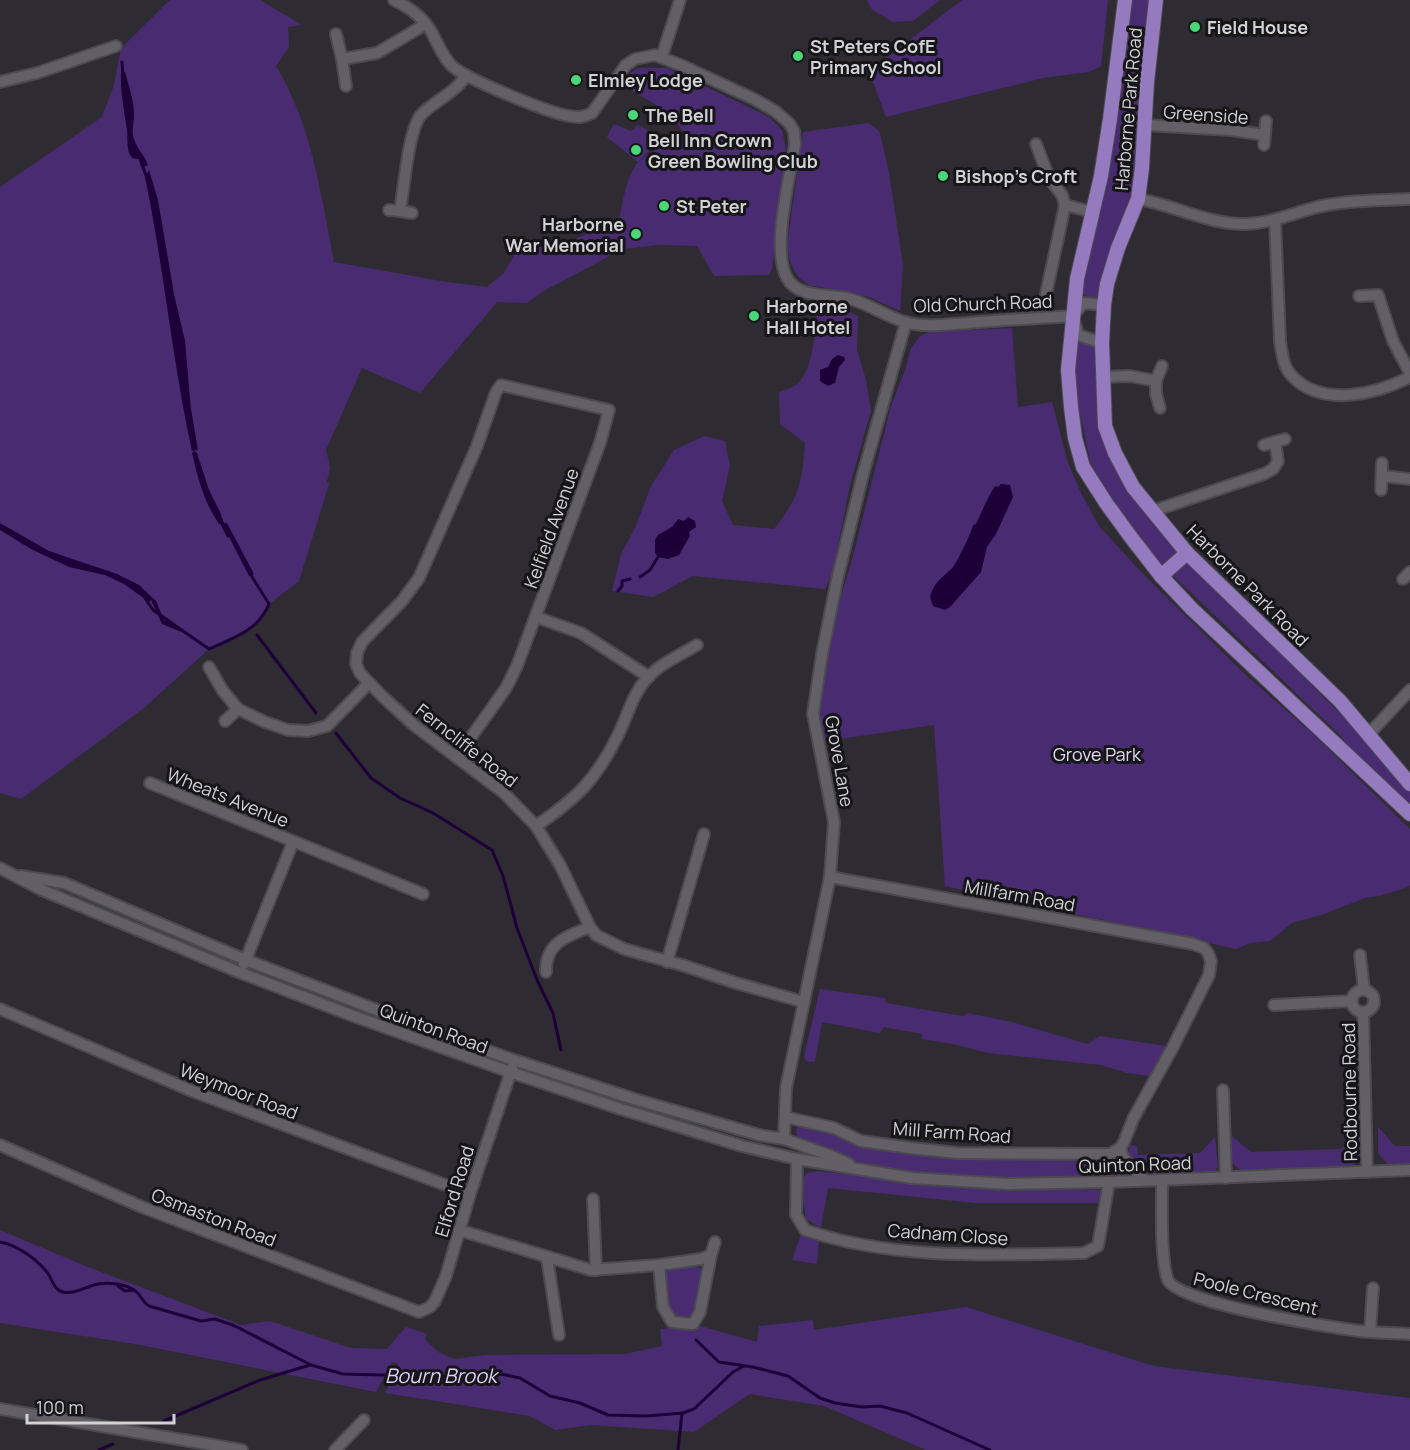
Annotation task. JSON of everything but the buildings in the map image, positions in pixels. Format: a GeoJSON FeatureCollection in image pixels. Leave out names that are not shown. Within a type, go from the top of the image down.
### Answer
{"type":"FeatureCollection","features":[{"type":"Feature","properties":{"kind":"main road","name":"Harborne Park Road"},"geometry":{"type":"LineString","coordinates":[[1125,0],[1110,119],[1093,212],[1077,279],[1068,370],[1071,407],[1083,467],[1106,503],[1161,576],[1192,609],[1410,814]]}},
{"type":"Feature","properties":{"kind":"main road","name":"Harborne Park Road"},"geometry":{"type":"LineString","coordinates":[[1156,0],[1138,199],[1118,248],[1107,284],[1104,305],[1102,377],[1105,426],[1115,453],[1133,487],[1187,553],[1340,701],[1410,784]]}},
{"type":"Feature","properties":{"kind":"main road"},"geometry":{"type":"LineString","coordinates":[[1161,576],[1187,553]]}},
{"type":"Feature","properties":{"kind":"street"},"geometry":{"type":"LineString","coordinates":[[394,0],[414,4],[442,54],[453,67],[466,75],[558,114],[584,117],[601,104],[626,65],[645,56],[662,56],[680,0]]}},
{"type":"Feature","properties":{"kind":"street"},"geometry":{"type":"LineString","coordinates":[[342,59],[377,52],[426,24]]}},
{"type":"Feature","properties":{"kind":"street"},"geometry":{"type":"LineString","coordinates":[[336,34],[346,86]]}},
{"type":"Feature","properties":{"kind":"street"},"geometry":{"type":"LineString","coordinates":[[0,82],[37,73],[116,46]]}},
{"type":"Feature","properties":{"kind":"street","name":"Old Church Road"},"geometry":{"type":"LineString","coordinates":[[662,56],[754,99],[783,117],[794,131],[795,144],[780,243],[781,261],[788,280],[795,287],[805,292],[860,302],[906,322],[930,325],[1073,316],[1083,303],[1104,305]]}},
{"type":"Feature","properties":{"kind":"street"},"geometry":{"type":"LineString","coordinates":[[412,213],[395,210],[415,124],[428,109],[462,83],[466,75]]}},
{"type":"Feature","properties":{"kind":"street","name":"Greenside"},"geometry":{"type":"LineString","coordinates":[[1145,125],[1232,130],[1264,140],[1266,121]]}},
{"type":"Feature","properties":{"kind":"street"},"geometry":{"type":"LineString","coordinates":[[1036,144],[1049,178],[1062,195],[1065,205],[1046,294]]}},
{"type":"Feature","properties":{"kind":"street"},"geometry":{"type":"LineString","coordinates":[[1138,199],[1210,219],[1245,224],[1275,220],[1325,206],[1358,201],[1410,199]]}},
{"type":"Feature","properties":{"kind":"street"},"geometry":{"type":"LineString","coordinates":[[1065,205],[1093,212]]}},
{"type":"Feature","properties":{"kind":"street"},"geometry":{"type":"LineString","coordinates":[[1275,220],[1280,341],[1283,360],[1291,375],[1304,386],[1326,393],[1353,395],[1394,385],[1410,375],[1394,341],[1378,295],[1359,296]]}},
{"type":"Feature","properties":{"kind":"street","name":"Old Church Road"},"geometry":{"type":"LineString","coordinates":[[1073,316],[1078,335],[1102,343]]}},
{"type":"Feature","properties":{"kind":"street","name":"Grove Lane"},"geometry":{"type":"LineString","coordinates":[[784,1139],[786,1088],[830,877],[834,822],[813,714],[837,580],[863,474],[906,322]]}},
{"type":"Feature","properties":{"kind":"street"},"geometry":{"type":"LineString","coordinates":[[1160,408],[1156,394],[1156,381],[1162,366]]}},
{"type":"Feature","properties":{"kind":"street"},"geometry":{"type":"LineString","coordinates":[[1102,377],[1130,376],[1156,381]]}},
{"type":"Feature","properties":{"kind":"street","name":"Kelfield Avenue"},"geometry":{"type":"LineString","coordinates":[[457,757],[506,688],[536,617],[600,444],[609,410],[501,385],[496,392]]}},
{"type":"Feature","properties":{"kind":"street","name":"Ferncliffe Road"},"geometry":{"type":"LineString","coordinates":[[496,392],[477,446],[419,578],[402,601],[362,642],[357,653],[356,664],[360,673],[368,684],[415,726],[504,793],[536,826],[560,865],[596,935],[624,950],[804,1002]]}},
{"type":"Feature","properties":{"kind":"street"},"geometry":{"type":"LineString","coordinates":[[1153,511],[1264,474],[1278,461],[1275,442]]}},
{"type":"Feature","properties":{"kind":"street"},"geometry":{"type":"LineString","coordinates":[[1381,490],[1382,463]]}},
{"type":"Feature","properties":{"kind":"street"},"geometry":{"type":"LineString","coordinates":[[1382,476],[1410,479]]}},
{"type":"Feature","properties":{"kind":"street"},"geometry":{"type":"LineString","coordinates":[[536,617],[581,633],[649,677]]}},
{"type":"Feature","properties":{"kind":"street"},"geometry":{"type":"LineString","coordinates":[[536,826],[573,800],[599,769],[619,734],[634,695],[649,677],[697,645]]}},
{"type":"Feature","properties":{"kind":"street"},"geometry":{"type":"LineString","coordinates":[[209,667],[223,691],[238,709],[288,730],[308,730],[327,726],[368,684]]}},
{"type":"Feature","properties":{"kind":"street"},"geometry":{"type":"LineString","coordinates":[[1369,734],[1410,690]]}},
{"type":"Feature","properties":{"kind":"street"},"geometry":{"type":"LineString","coordinates":[[225,721],[238,709]]}},
{"type":"Feature","properties":{"kind":"street","name":"Wheats Avenue"},"geometry":{"type":"LineString","coordinates":[[150,783],[219,809],[293,842],[423,894]]}},
{"type":"Feature","properties":{"kind":"street"},"geometry":{"type":"LineString","coordinates":[[667,962],[704,834]]}},
{"type":"Feature","properties":{"kind":"street","name":"Wheats Avenue"},"geometry":{"type":"LineString","coordinates":[[241,973],[293,842]]}},
{"type":"Feature","properties":{"kind":"street","name":"Quinton Road"},"geometry":{"type":"LineString","coordinates":[[5,871],[64,883],[246,960],[514,1060],[634,1099],[768,1137],[784,1139],[862,1170]]}},
{"type":"Feature","properties":{"kind":"street","name":"Quinton Road"},"geometry":{"type":"LineString","coordinates":[[5,871],[42,890],[241,973],[356,1017],[660,1122],[800,1160],[961,1183],[1008,1184],[1410,1170]]}},
{"type":"Feature","properties":{"kind":"street","name":"Millfarm Road"},"geometry":{"type":"LineString","coordinates":[[830,877],[1193,944],[1204,948],[1211,961],[1209,975],[1120,1148]]}},
{"type":"Feature","properties":{"kind":"street"},"geometry":{"type":"LineString","coordinates":[[543,964],[560,940],[590,927]]}},
{"type":"Feature","properties":{"kind":"street","name":"Rodbourne Road"},"geometry":{"type":"LineString","coordinates":[[1360,955],[1364,989]]}},
{"type":"Feature","properties":{"kind":"street","name":"Rodbourne Road"},"geometry":{"type":"LineString","coordinates":[[1364,989],[1370,991],[1374,999],[1372,1008],[1364,1012],[1357,1010],[1352,1001],[1357,992],[1364,989]]}},
{"type":"Feature","properties":{"kind":"street","name":"Rodbourne Road"},"geometry":{"type":"LineString","coordinates":[[1274,1005],[1352,1001]]}},
{"type":"Feature","properties":{"kind":"street","name":"Weymoor Road"},"geometry":{"type":"LineString","coordinates":[[0,1009],[192,1091],[470,1194]]}},
{"type":"Feature","properties":{"kind":"street","name":"Rodbourne Road"},"geometry":{"type":"LineString","coordinates":[[1364,1012],[1367,1172]]}},
{"type":"Feature","properties":{"kind":"street","name":"Elford Road"},"geometry":{"type":"LineString","coordinates":[[419,1312],[429,1307],[439,1294],[514,1060]]}},
{"type":"Feature","properties":{"kind":"street"},"geometry":{"type":"LineString","coordinates":[[1222,1090],[1226,1178]]}},
{"type":"Feature","properties":{"kind":"street","name":"Mill Farm Road"},"geometry":{"type":"LineString","coordinates":[[785,1117],[834,1128],[861,1141],[958,1153],[1110,1154],[1120,1148]]}},
{"type":"Feature","properties":{"kind":"street"},"geometry":{"type":"LineString","coordinates":[[765,1152],[768,1137]]}},
{"type":"Feature","properties":{"kind":"street","name":"Osmaston Road"},"geometry":{"type":"LineString","coordinates":[[0,1145],[142,1207],[419,1312]]}},
{"type":"Feature","properties":{"kind":"street"},"geometry":{"type":"LineString","coordinates":[[800,1160],[807,1155],[806,1147]]}},
{"type":"Feature","properties":{"kind":"street"},"geometry":{"type":"LineString","coordinates":[[1120,1148],[1123,1156],[1144,1180]]}},
{"type":"Feature","properties":{"kind":"street","name":"Cadnam Close"},"geometry":{"type":"LineString","coordinates":[[800,1160],[796,1215],[805,1230],[830,1239],[930,1252],[986,1256],[1084,1253],[1098,1245],[1109,1182]]}},
{"type":"Feature","properties":{"kind":"street","name":"Poole Crescent"},"geometry":{"type":"LineString","coordinates":[[1162,1180],[1165,1266],[1169,1281],[1174,1287],[1190,1296],[1322,1326],[1410,1334]]}},
{"type":"Feature","properties":{"kind":"street"},"geometry":{"type":"LineString","coordinates":[[593,1199],[596,1270]]}},
{"type":"Feature","properties":{"kind":"street"},"geometry":{"type":"LineString","coordinates":[[459,1230],[591,1270],[659,1265],[701,1259],[711,1255]]}},
{"type":"Feature","properties":{"kind":"street"},"geometry":{"type":"LineString","coordinates":[[659,1265],[666,1313],[672,1322],[693,1324],[700,1312],[715,1242]]}},
{"type":"Feature","properties":{"kind":"street"},"geometry":{"type":"LineString","coordinates":[[547,1258],[559,1335]]}},
{"type":"Feature","properties":{"kind":"street"},"geometry":{"type":"LineString","coordinates":[[1370,1332],[1373,1288]]}},
{"type":"Feature","properties":{"kind":"street"},"geometry":{"type":"LineString","coordinates":[[0,1409],[242,1450]]}},
{"type":"Feature","properties":{"kind":"street"},"geometry":{"type":"LineString","coordinates":[[335,1450],[364,1420]]}},
{"type":"Feature","properties":{"kind":"green space"},"geometry":{"type":"Polygon","coordinates":[[[170,0],[260,0],[302,25],[288,27],[289,47],[276,66],[307,136],[334,262],[487,287],[504,273],[519,246],[573,240],[619,220],[627,185],[636,165],[651,152],[685,135],[674,118],[622,85],[631,72],[639,68],[667,68],[769,117],[782,130],[786,149],[772,269],[769,275],[714,276],[697,246],[659,245],[623,249],[542,292],[527,303],[497,302],[420,393],[362,368],[326,450],[330,467],[327,482],[329,484],[299,581],[269,604],[252,629],[209,649],[144,708],[21,799],[0,793],[0,187],[102,117],[114,85],[121,48],[170,0]]]}},
{"type":"Feature","properties":{"kind":"green space"},"geometry":{"type":"Polygon","coordinates":[[[867,0],[940,0],[913,21],[893,22],[872,10],[867,0]]]}},
{"type":"Feature","properties":{"kind":"green space"},"geometry":{"type":"Polygon","coordinates":[[[962,0],[1108,0],[1101,66],[1089,72],[1043,78],[886,117],[869,71],[962,0]]]}},
{"type":"Feature","properties":{"kind":"green space"},"geometry":{"type":"Polygon","coordinates":[[[1133,0],[1152,0],[1135,194],[1102,294],[1094,298],[1085,296],[1081,289],[1109,165],[1133,0]]]}},
{"type":"Feature","properties":{"kind":"green space"},"geometry":{"type":"Polygon","coordinates":[[[868,123],[880,133],[889,173],[903,265],[900,311],[869,297],[809,285],[799,277],[789,258],[787,245],[803,132],[868,123]]]}},
{"type":"Feature","properties":{"kind":"green space","name":"Bell Inn Crown Green Bowling Club"},"geometry":{"type":"Polygon","coordinates":[[[614,124],[631,131],[638,125],[661,138],[638,162],[607,137],[614,124]]]}},
{"type":"Feature","properties":{"kind":"green space"},"geometry":{"type":"Polygon","coordinates":[[[839,308],[858,316],[857,350],[866,380],[871,411],[850,485],[833,571],[825,589],[693,576],[653,597],[612,591],[621,554],[635,528],[651,486],[674,450],[704,436],[725,441],[730,466],[722,501],[733,525],[774,529],[798,489],[803,469],[805,443],[780,424],[779,392],[796,385],[806,372],[812,353],[816,317],[839,308]]]}},
{"type":"Feature","properties":{"kind":"green space","name":"Grove Park"},"geometry":{"type":"Polygon","coordinates":[[[1012,328],[1018,407],[1052,402],[1067,460],[1099,526],[1141,572],[1248,677],[1314,735],[1410,829],[1410,885],[1408,887],[1365,898],[1324,914],[1292,923],[1270,941],[1250,943],[1236,949],[945,886],[934,725],[833,740],[825,739],[820,730],[818,716],[836,612],[852,560],[891,406],[911,348],[920,336],[930,332],[1012,328]]]}},
{"type":"Feature","properties":{"kind":"green space"},"geometry":{"type":"Polygon","coordinates":[[[1076,340],[1097,346],[1115,461],[1194,565],[1351,725],[1410,790],[1410,807],[1348,747],[1342,737],[1162,565],[1125,520],[1091,465],[1076,396],[1076,340]]]}},
{"type":"Feature","properties":{"kind":"green space"},"geometry":{"type":"Polygon","coordinates":[[[820,989],[885,998],[886,1003],[963,1016],[967,1013],[1012,1022],[1088,1044],[1100,1036],[1173,1047],[1157,1077],[1127,1073],[1101,1065],[988,1053],[922,1039],[922,1034],[884,1027],[880,1033],[822,1022],[815,1062],[806,1061],[804,1056],[820,989]]]}},
{"type":"Feature","properties":{"kind":"green space"},"geometry":{"type":"Polygon","coordinates":[[[797,1127],[988,1156],[1116,1157],[1131,1170],[1132,1176],[1058,1179],[958,1178],[893,1170],[851,1160],[796,1137],[797,1127]]]}},
{"type":"Feature","properties":{"kind":"green space"},"geometry":{"type":"Polygon","coordinates":[[[1378,1127],[1395,1146],[1410,1146],[1410,1164],[1388,1165],[1378,1153],[1378,1127]]]}},
{"type":"Feature","properties":{"kind":"green space"},"geometry":{"type":"Polygon","coordinates":[[[1360,1130],[1361,1158],[1351,1167],[1242,1171],[1232,1163],[1232,1136],[1251,1152],[1341,1149],[1360,1130]]]}},
{"type":"Feature","properties":{"kind":"green space"},"geometry":{"type":"Polygon","coordinates":[[[1215,1137],[1218,1167],[1213,1173],[1146,1175],[1128,1153],[1130,1145],[1137,1146],[1138,1155],[1200,1153],[1215,1137]]]}},
{"type":"Feature","properties":{"kind":"green space"},"geometry":{"type":"Polygon","coordinates":[[[818,1171],[970,1187],[1103,1190],[1100,1203],[975,1203],[828,1188],[821,1228],[806,1219],[800,1183],[807,1173],[818,1171]]]}},
{"type":"Feature","properties":{"kind":"green space"},"geometry":{"type":"Polygon","coordinates":[[[0,1230],[88,1267],[241,1325],[270,1321],[351,1348],[387,1349],[406,1327],[427,1334],[425,1339],[438,1352],[454,1359],[485,1355],[625,1354],[662,1346],[660,1329],[697,1325],[757,1342],[759,1326],[813,1320],[814,1330],[966,1307],[1154,1366],[1410,1398],[1410,1450],[926,1450],[824,1406],[750,1394],[694,1432],[591,1425],[555,1430],[530,1416],[385,1393],[398,1364],[392,1362],[376,1392],[135,1344],[0,1323],[0,1230]]]}},
{"type":"Feature","properties":{"kind":"green space"},"geometry":{"type":"Polygon","coordinates":[[[801,1234],[819,1241],[817,1264],[792,1260],[801,1234]]]}},
{"type":"Feature","properties":{"kind":"green space"},"geometry":{"type":"Polygon","coordinates":[[[695,1265],[701,1269],[702,1275],[692,1315],[677,1320],[668,1304],[666,1271],[671,1268],[695,1265]]]}},
{"type":"Feature","properties":{"kind":"shaded area"},"geometry":{"type":"Polygon","coordinates":[[[121,71],[125,72],[131,94],[134,110],[133,135],[148,165],[144,167],[138,159],[132,158],[129,152],[121,71]]]}},
{"type":"Feature","properties":{"kind":"shaded area"},"geometry":{"type":"Polygon","coordinates":[[[149,170],[158,200],[174,294],[185,341],[191,409],[198,450],[192,451],[145,177],[149,170]]]}},
{"type":"Feature","properties":{"kind":"shaded area"},"geometry":{"type":"Polygon","coordinates":[[[838,355],[844,357],[845,360],[839,367],[835,383],[828,386],[820,381],[820,370],[828,367],[832,359],[838,355]]]}},
{"type":"Feature","properties":{"kind":"shaded area"},"geometry":{"type":"Polygon","coordinates":[[[194,451],[197,453],[209,490],[224,523],[227,523],[254,574],[249,576],[222,523],[219,524],[209,507],[197,472],[192,453],[194,451]]]}},
{"type":"Feature","properties":{"kind":"shaded area"},"geometry":{"type":"Polygon","coordinates":[[[1001,484],[1010,485],[1013,497],[996,534],[987,547],[981,572],[950,607],[945,610],[933,606],[930,597],[934,587],[955,565],[992,491],[995,486],[998,487],[1001,484]]]}},
{"type":"Feature","properties":{"kind":"shaded area"},"geometry":{"type":"Polygon","coordinates":[[[688,517],[695,521],[696,527],[689,532],[690,536],[679,555],[668,559],[658,557],[655,553],[655,540],[658,535],[672,527],[678,519],[684,521],[688,517]]]}},
{"type":"Feature","properties":{"kind":"shaded area"},"geometry":{"type":"Polygon","coordinates":[[[0,523],[49,551],[117,574],[139,585],[156,601],[164,620],[185,631],[184,633],[162,624],[151,600],[149,602],[124,584],[105,575],[69,567],[31,549],[0,530],[0,523]]]}},
{"type":"Feature","properties":{"kind":"waterway"},"geometry":{"type":"LineString","coordinates":[[122,62],[123,75]]}},
{"type":"Feature","properties":{"kind":"waterway"},"geometry":{"type":"LineString","coordinates":[[141,162],[147,178]]}},
{"type":"Feature","properties":{"kind":"waterway"},"geometry":{"type":"LineString","coordinates":[[220,520],[228,536]]}},
{"type":"Feature","properties":{"kind":"waterway"},"geometry":{"type":"LineString","coordinates":[[640,577],[650,570],[658,557]]}},
{"type":"Feature","properties":{"kind":"waterway"},"geometry":{"type":"LineString","coordinates":[[145,598],[153,610],[209,649],[252,627],[269,604],[249,572]]}},
{"type":"Feature","properties":{"kind":"waterway"},"geometry":{"type":"LineString","coordinates":[[618,591],[622,586],[622,581],[630,579]]}},
{"type":"Feature","properties":{"kind":"waterway"},"geometry":{"type":"LineString","coordinates":[[257,635],[316,713]]}},
{"type":"Feature","properties":{"kind":"waterway"},"geometry":{"type":"LineString","coordinates":[[336,733],[371,778],[400,798],[433,813],[492,850],[503,876],[517,928],[537,980],[553,1013],[561,1050]]}},
{"type":"Feature","properties":{"kind":"waterway","name":"Bourn Brook"},"geometry":{"type":"LineString","coordinates":[[0,1242],[19,1249],[37,1261],[60,1291],[67,1293],[102,1283],[126,1286],[136,1292],[149,1306],[201,1321],[215,1319],[235,1326],[311,1365],[343,1374],[461,1377],[501,1374],[520,1378],[550,1396],[580,1403],[608,1415],[647,1416],[683,1413],[694,1409],[733,1372],[744,1366]]}},
{"type":"Feature","properties":{"kind":"waterway","name":"Bourn Brook"},"geometry":{"type":"LineString","coordinates":[[118,1286],[125,1291],[133,1290]]}},
{"type":"Feature","properties":{"kind":"waterway","name":"Bourn Brook"},"geometry":{"type":"LineString","coordinates":[[696,1340],[719,1362],[753,1367],[788,1376],[820,1398],[835,1403],[862,1407],[880,1406],[907,1413],[990,1450]]}},
{"type":"Feature","properties":{"kind":"waterway"},"geometry":{"type":"LineString","coordinates":[[164,1421],[260,1380],[310,1365]]}},
{"type":"Feature","properties":{"kind":"waterway"},"geometry":{"type":"LineString","coordinates":[[678,1450],[682,1413]]}},
{"type":"Feature","properties":{"kind":"waterway"},"geometry":{"type":"LineString","coordinates":[[99,1450],[113,1444]]}},
{"type":"Feature","properties":{"kind":"place","name":"Field House"},"geometry":{"type":"Point","coordinates":[1195,27]}},
{"type":"Feature","properties":{"kind":"place","name":"St Peters CofE Primary School"},"geometry":{"type":"Point","coordinates":[798,56]}},
{"type":"Feature","properties":{"kind":"place","name":"Elmley Lodge"},"geometry":{"type":"Point","coordinates":[576,80]}},
{"type":"Feature","properties":{"kind":"place","name":"The Bell"},"geometry":{"type":"Point","coordinates":[633,115]}},
{"type":"Feature","properties":{"kind":"place","name":"Bell Inn Crown Green Bowling Club"},"geometry":{"type":"Point","coordinates":[636,150]}},
{"type":"Feature","properties":{"kind":"place","name":"Bishop's Croft"},"geometry":{"type":"Point","coordinates":[943,176]}},
{"type":"Feature","properties":{"kind":"place","name":"St Peter"},"geometry":{"type":"Point","coordinates":[664,206]}},
{"type":"Feature","properties":{"kind":"place","name":"Harborne War Memorial"},"geometry":{"type":"Point","coordinates":[636,234]}},
{"type":"Feature","properties":{"kind":"place","name":"Harborne Hall Hotel"},"geometry":{"type":"Point","coordinates":[754,316]}}]}
